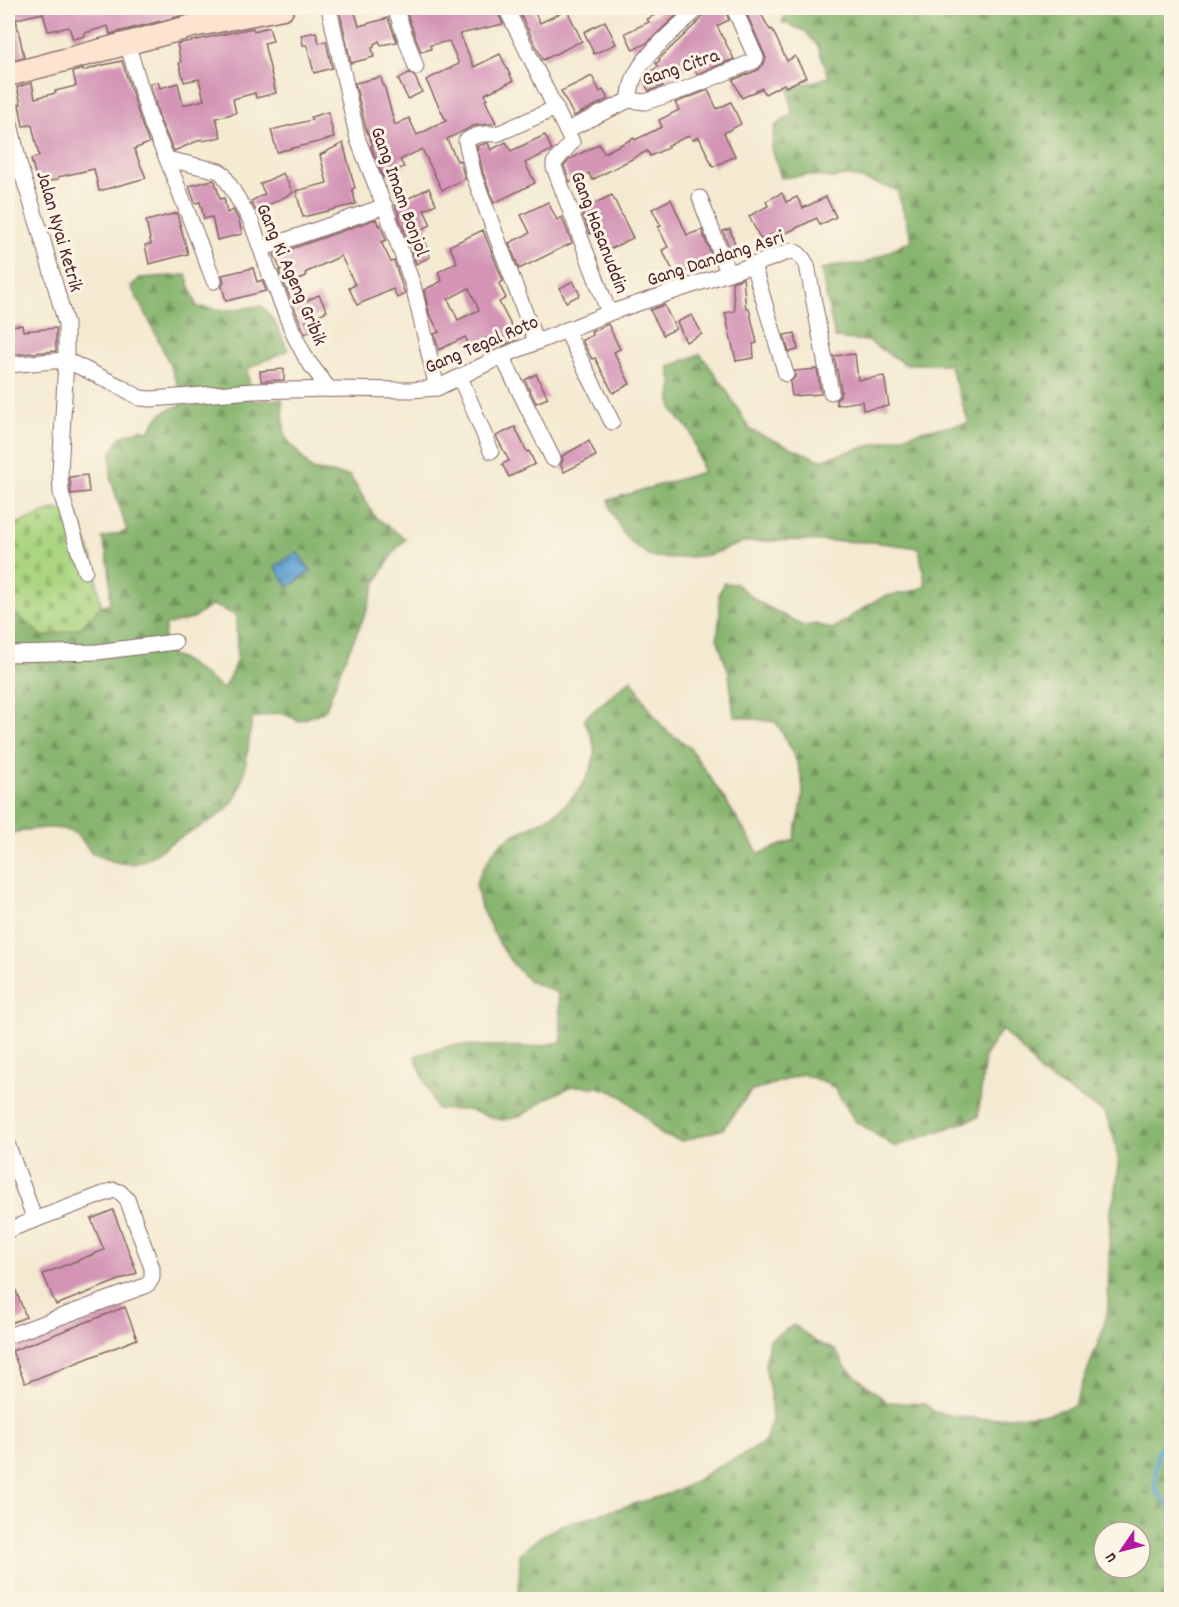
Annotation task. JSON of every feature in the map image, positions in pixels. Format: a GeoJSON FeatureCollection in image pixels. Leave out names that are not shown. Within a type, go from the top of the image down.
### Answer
{"type":"FeatureCollection","features":[{"type":"Feature","properties":{"kind":"main road"},"geometry":{"type":"LineString","coordinates":[[8,75],[127,44],[211,15],[283,8]]}},
{"type":"Feature","properties":{"kind":"street","name":"Gang Imam Bonjol"},"geometry":{"type":"LineString","coordinates":[[329,8],[358,140],[385,206],[413,285],[437,388]]}},
{"type":"Feature","properties":{"kind":"street"},"geometry":{"type":"LineString","coordinates":[[395,8],[416,67]]}},
{"type":"Feature","properties":{"kind":"street"},"geometry":{"type":"LineString","coordinates":[[506,8],[567,130]]}},
{"type":"Feature","properties":{"kind":"street","name":"Gang Citra"},"geometry":{"type":"LineString","coordinates":[[567,130],[629,100],[645,102],[754,61],[756,58],[734,8]]}},
{"type":"Feature","properties":{"kind":"street"},"geometry":{"type":"LineString","coordinates":[[629,100],[633,80],[639,69],[659,44],[693,13]]}},
{"type":"Feature","properties":{"kind":"street"},"geometry":{"type":"LineString","coordinates":[[127,44],[152,125],[213,281]]}},
{"type":"Feature","properties":{"kind":"street"},"geometry":{"type":"LineString","coordinates":[[536,342],[474,176],[466,141],[478,135],[497,134],[556,108]]}},
{"type":"Feature","properties":{"kind":"street","name":"Jalan Nyai Ketrik"},"geometry":{"type":"LineString","coordinates":[[8,115],[20,167],[66,324],[61,493],[85,571]]}},
{"type":"Feature","properties":{"kind":"street","name":"Gang Hasanuddin"},"geometry":{"type":"LineString","coordinates":[[567,130],[572,142],[554,163],[554,167],[609,313]]}},
{"type":"Feature","properties":{"kind":"street","name":"Gang Ki Ageng Gribik"},"geometry":{"type":"LineString","coordinates":[[167,159],[219,171],[223,174],[251,221],[295,337],[307,360],[329,389]]}},
{"type":"Feature","properties":{"kind":"street"},"geometry":{"type":"LineString","coordinates":[[700,198],[728,273]]}},
{"type":"Feature","properties":{"kind":"street"},"geometry":{"type":"LineString","coordinates":[[261,249],[385,206]]}},
{"type":"Feature","properties":{"kind":"street","name":"Gang Dandang Asri"},"geometry":{"type":"LineString","coordinates":[[609,313],[791,251],[797,251],[807,265],[831,392]]}},
{"type":"Feature","properties":{"kind":"street"},"geometry":{"type":"LineString","coordinates":[[753,265],[786,374]]}},
{"type":"Feature","properties":{"kind":"street","name":"Gang Tegal Roto"},"geometry":{"type":"LineString","coordinates":[[66,360],[140,398],[151,399],[253,391],[437,388],[502,356],[609,313]]}},
{"type":"Feature","properties":{"kind":"street"},"geometry":{"type":"LineString","coordinates":[[566,330],[612,422]]}},
{"type":"Feature","properties":{"kind":"street"},"geometry":{"type":"LineString","coordinates":[[502,356],[553,459]]}},
{"type":"Feature","properties":{"kind":"street"},"geometry":{"type":"LineString","coordinates":[[8,365],[66,360]]}},
{"type":"Feature","properties":{"kind":"street"},"geometry":{"type":"LineString","coordinates":[[460,377],[491,451]]}},
{"type":"Feature","properties":{"kind":"street"},"geometry":{"type":"LineString","coordinates":[[8,654],[97,652],[175,642]]}},
{"type":"Feature","properties":{"kind":"street"},"geometry":{"type":"LineString","coordinates":[[8,1146],[34,1220]]}},
{"type":"Feature","properties":{"kind":"street"},"geometry":{"type":"LineString","coordinates":[[8,1230],[114,1190],[127,1199],[152,1268],[152,1278],[149,1283],[128,1293],[8,1336]]}},
{"type":"Feature","properties":{"kind":"green space"},"geometry":{"type":"Polygon","coordinates":[[[780,8],[1171,8],[1171,1599],[523,1600],[519,1592],[520,1553],[540,1537],[562,1525],[665,1495],[687,1486],[765,1442],[772,1419],[765,1365],[769,1340],[794,1325],[816,1342],[835,1350],[846,1368],[887,1402],[925,1404],[935,1412],[981,1419],[1049,1414],[1074,1406],[1102,1333],[1108,1308],[1110,1213],[1119,1164],[1114,1137],[1105,1113],[1041,1074],[1027,1055],[1002,1030],[985,1055],[978,1117],[895,1147],[855,1121],[835,1089],[825,1082],[802,1074],[750,1092],[723,1129],[682,1141],[662,1135],[623,1097],[599,1087],[573,1086],[549,1097],[526,1113],[501,1120],[469,1110],[436,1109],[415,1056],[453,1045],[532,1047],[562,1042],[558,993],[529,981],[512,963],[481,908],[476,883],[489,859],[502,842],[555,813],[580,788],[592,767],[594,756],[594,745],[584,719],[631,679],[663,727],[690,748],[759,854],[794,840],[802,805],[803,784],[790,747],[776,722],[734,716],[729,673],[717,638],[720,616],[719,594],[724,583],[736,584],[757,601],[803,626],[816,624],[832,629],[875,601],[926,586],[919,548],[874,542],[789,540],[744,542],[709,555],[675,558],[651,557],[633,544],[623,533],[612,512],[609,500],[703,472],[690,430],[672,409],[673,385],[669,367],[700,354],[724,386],[750,430],[820,460],[925,430],[969,423],[949,364],[905,364],[868,341],[835,338],[821,270],[838,265],[864,264],[912,240],[897,190],[846,176],[832,178],[806,175],[781,178],[772,148],[775,126],[792,115],[789,89],[829,77],[818,46],[805,31],[782,22],[785,16],[780,8]]]}},
{"type":"Feature","properties":{"kind":"green space"},"geometry":{"type":"Polygon","coordinates":[[[186,275],[197,307],[226,310],[262,306],[274,321],[288,350],[247,369],[252,401],[282,399],[285,437],[312,470],[350,476],[375,517],[406,539],[395,550],[376,582],[367,610],[325,711],[299,721],[276,713],[252,719],[243,776],[232,803],[217,817],[147,859],[126,864],[91,853],[85,843],[70,831],[43,828],[8,834],[8,605],[10,610],[80,628],[101,606],[110,603],[109,570],[102,538],[127,531],[111,479],[111,454],[120,437],[142,429],[149,432],[161,414],[181,405],[178,385],[166,356],[131,287],[140,278],[186,275]],[[212,605],[192,619],[166,625],[164,637],[167,653],[186,662],[223,689],[237,658],[236,615],[212,605]]]}},
{"type":"Feature","properties":{"kind":"green space"},"geometry":{"type":"Polygon","coordinates":[[[55,509],[77,515],[93,560],[101,606],[80,628],[44,637],[10,610],[8,605],[8,527],[55,509]]]}},
{"type":"Feature","properties":{"kind":"water"},"geometry":{"type":"Polygon","coordinates":[[[297,552],[311,571],[288,587],[275,567],[297,552]]]}},
{"type":"Feature","properties":{"kind":"building"},"geometry":{"type":"Polygon","coordinates":[[[8,8],[94,8],[96,13],[117,8],[118,12],[135,8],[204,8],[204,10],[110,34],[108,26],[73,39],[69,27],[48,31],[43,13],[16,19],[24,57],[8,61],[8,8]]]}},
{"type":"Feature","properties":{"kind":"building"},"geometry":{"type":"Polygon","coordinates":[[[405,8],[496,8],[503,24],[460,34],[474,67],[500,54],[513,81],[485,94],[487,99],[485,100],[496,123],[473,126],[447,139],[457,161],[460,160],[465,179],[442,190],[422,149],[400,160],[404,167],[383,177],[371,146],[373,145],[366,129],[355,83],[381,77],[395,125],[409,118],[417,135],[446,121],[426,80],[459,64],[449,41],[430,45],[431,49],[421,52],[405,8]]]}},
{"type":"Feature","properties":{"kind":"building"},"geometry":{"type":"Polygon","coordinates":[[[517,8],[537,8],[533,9],[540,23],[567,10],[582,41],[543,60],[517,8]]]}},
{"type":"Feature","properties":{"kind":"building"},"geometry":{"type":"Polygon","coordinates":[[[656,8],[684,8],[647,43],[633,50],[625,33],[649,22],[647,19],[659,13],[656,8]]]}},
{"type":"Feature","properties":{"kind":"building"},"geometry":{"type":"Polygon","coordinates":[[[701,8],[724,8],[729,20],[717,26],[734,59],[697,74],[693,65],[661,81],[663,86],[649,91],[644,81],[645,77],[658,67],[656,63],[660,61],[659,59],[700,20],[701,8]]]}},
{"type":"Feature","properties":{"kind":"building"},"geometry":{"type":"Polygon","coordinates":[[[744,8],[758,8],[770,30],[772,29],[787,61],[795,56],[806,77],[786,87],[784,84],[765,94],[762,88],[742,98],[733,80],[758,70],[766,58],[744,8]]]}},
{"type":"Feature","properties":{"kind":"building"},"geometry":{"type":"Polygon","coordinates":[[[354,9],[359,26],[388,18],[397,42],[381,45],[379,41],[372,48],[374,57],[351,63],[340,13],[354,9]]]}},
{"type":"Feature","properties":{"kind":"building"},"geometry":{"type":"Polygon","coordinates":[[[605,21],[616,44],[594,54],[584,32],[605,21]]]}},
{"type":"Feature","properties":{"kind":"building"},"geometry":{"type":"Polygon","coordinates":[[[269,27],[273,41],[264,43],[276,93],[256,98],[255,93],[233,99],[236,113],[216,118],[221,137],[203,141],[202,139],[174,151],[161,122],[150,84],[158,82],[160,88],[178,83],[183,105],[204,100],[199,79],[184,82],[177,44],[253,28],[254,31],[269,27]]]}},
{"type":"Feature","properties":{"kind":"building"},"geometry":{"type":"Polygon","coordinates":[[[316,32],[319,43],[326,41],[332,68],[314,73],[307,45],[303,45],[301,35],[316,32]]]}},
{"type":"Feature","properties":{"kind":"building"},"geometry":{"type":"Polygon","coordinates":[[[122,61],[149,143],[134,149],[146,178],[99,191],[94,169],[58,177],[58,179],[38,185],[31,159],[39,156],[32,125],[23,126],[17,87],[32,83],[35,98],[56,93],[55,91],[76,86],[73,72],[122,61]]]}},
{"type":"Feature","properties":{"kind":"building"},"geometry":{"type":"Polygon","coordinates":[[[409,73],[415,77],[422,92],[408,99],[398,79],[409,73]]]}},
{"type":"Feature","properties":{"kind":"building"},"geometry":{"type":"Polygon","coordinates":[[[592,76],[600,92],[603,90],[608,99],[574,116],[561,91],[592,76]]]}},
{"type":"Feature","properties":{"kind":"building"},"geometry":{"type":"Polygon","coordinates":[[[708,90],[717,109],[731,102],[741,124],[724,133],[735,156],[713,167],[699,137],[692,140],[690,135],[650,156],[647,151],[592,180],[589,173],[570,182],[564,166],[570,159],[599,144],[604,153],[662,127],[659,120],[679,110],[675,103],[708,90]]]}},
{"type":"Feature","properties":{"kind":"building"},"geometry":{"type":"Polygon","coordinates":[[[328,112],[334,138],[277,152],[271,130],[312,120],[311,117],[328,112]]]}},
{"type":"Feature","properties":{"kind":"building"},"geometry":{"type":"Polygon","coordinates":[[[545,135],[552,150],[525,163],[535,183],[494,203],[483,173],[477,146],[488,143],[491,150],[506,142],[511,151],[545,135]]]}},
{"type":"Feature","properties":{"kind":"building"},"geometry":{"type":"Polygon","coordinates":[[[343,143],[355,188],[352,189],[356,204],[303,217],[296,191],[327,183],[320,155],[343,143]]]}},
{"type":"Feature","properties":{"kind":"building"},"geometry":{"type":"Polygon","coordinates":[[[283,173],[293,193],[256,211],[251,201],[265,194],[260,184],[283,173]]]}},
{"type":"Feature","properties":{"kind":"building"},"geometry":{"type":"Polygon","coordinates":[[[213,180],[220,199],[224,198],[227,213],[233,210],[239,220],[242,234],[217,240],[212,217],[204,219],[200,202],[195,203],[189,186],[213,180]]]}},
{"type":"Feature","properties":{"kind":"building"},"geometry":{"type":"Polygon","coordinates":[[[429,188],[436,204],[424,210],[431,225],[420,230],[430,257],[416,264],[395,205],[429,188]]]}},
{"type":"Feature","properties":{"kind":"building"},"geometry":{"type":"Polygon","coordinates":[[[782,193],[786,202],[797,197],[803,208],[826,197],[836,217],[820,225],[817,218],[782,235],[780,230],[761,240],[749,216],[768,206],[766,201],[782,193]]]}},
{"type":"Feature","properties":{"kind":"building"},"geometry":{"type":"Polygon","coordinates":[[[612,195],[633,238],[606,251],[596,231],[590,234],[581,210],[612,195]]]}},
{"type":"Feature","properties":{"kind":"building"},"geometry":{"type":"Polygon","coordinates":[[[671,199],[687,235],[702,230],[713,260],[676,276],[662,250],[668,247],[652,209],[671,199]]]}},
{"type":"Feature","properties":{"kind":"building"},"geometry":{"type":"Polygon","coordinates":[[[548,202],[557,220],[562,217],[572,243],[519,269],[509,243],[530,233],[521,215],[548,202]]]}},
{"type":"Feature","properties":{"kind":"building"},"geometry":{"type":"Polygon","coordinates":[[[177,213],[188,254],[149,264],[145,245],[151,244],[146,221],[177,213]]]}},
{"type":"Feature","properties":{"kind":"building"},"geometry":{"type":"Polygon","coordinates":[[[376,219],[386,240],[381,242],[391,262],[394,261],[405,294],[397,298],[393,289],[357,305],[349,288],[355,285],[341,256],[305,273],[306,276],[294,282],[304,302],[319,295],[327,311],[306,321],[311,331],[305,334],[274,255],[376,219]]]}},
{"type":"Feature","properties":{"kind":"building"},"geometry":{"type":"Polygon","coordinates":[[[730,229],[738,253],[732,255],[723,231],[730,229]]]}},
{"type":"Feature","properties":{"kind":"building"},"geometry":{"type":"Polygon","coordinates":[[[483,230],[503,281],[499,284],[506,298],[499,302],[518,339],[492,350],[486,339],[470,347],[465,337],[439,350],[434,334],[439,332],[429,313],[424,290],[442,281],[438,272],[457,262],[449,246],[483,230]],[[469,288],[448,299],[458,320],[479,310],[469,288]]]}},
{"type":"Feature","properties":{"kind":"building"},"geometry":{"type":"Polygon","coordinates":[[[253,268],[257,282],[262,280],[266,291],[226,301],[222,275],[253,268]]]}},
{"type":"Feature","properties":{"kind":"building"},"geometry":{"type":"Polygon","coordinates":[[[743,278],[746,309],[749,308],[757,343],[753,344],[754,358],[736,361],[725,313],[735,311],[732,282],[743,278]]]}},
{"type":"Feature","properties":{"kind":"building"},"geometry":{"type":"Polygon","coordinates":[[[573,281],[580,295],[566,302],[560,288],[573,281]]]}},
{"type":"Feature","properties":{"kind":"building"},"geometry":{"type":"Polygon","coordinates":[[[664,305],[676,329],[663,335],[650,310],[664,305]]]}},
{"type":"Feature","properties":{"kind":"building"},"geometry":{"type":"Polygon","coordinates":[[[692,315],[702,334],[686,342],[677,322],[692,315]]]}},
{"type":"Feature","properties":{"kind":"building"},"geometry":{"type":"Polygon","coordinates":[[[608,324],[620,349],[614,352],[630,384],[613,393],[595,358],[592,359],[582,340],[593,335],[591,332],[608,324]]]}},
{"type":"Feature","properties":{"kind":"building"},"geometry":{"type":"Polygon","coordinates":[[[22,325],[23,331],[56,328],[56,351],[8,355],[8,326],[22,325]]]}},
{"type":"Feature","properties":{"kind":"building"},"geometry":{"type":"Polygon","coordinates":[[[795,333],[798,350],[789,352],[784,335],[795,333]]]}},
{"type":"Feature","properties":{"kind":"building"},"geometry":{"type":"Polygon","coordinates":[[[855,354],[858,380],[884,376],[889,406],[863,410],[862,401],[837,405],[836,400],[841,390],[834,356],[855,354]]]}},
{"type":"Feature","properties":{"kind":"building"},"geometry":{"type":"Polygon","coordinates":[[[284,369],[284,380],[261,381],[260,371],[284,369]]]}},
{"type":"Feature","properties":{"kind":"building"},"geometry":{"type":"Polygon","coordinates":[[[817,369],[821,394],[792,396],[790,382],[795,377],[795,371],[817,369]]]}},
{"type":"Feature","properties":{"kind":"building"},"geometry":{"type":"Polygon","coordinates":[[[536,374],[548,398],[536,403],[525,380],[536,374]]]}},
{"type":"Feature","properties":{"kind":"building"},"geometry":{"type":"Polygon","coordinates":[[[515,427],[535,464],[509,477],[502,464],[509,461],[496,436],[515,427]]]}},
{"type":"Feature","properties":{"kind":"building"},"geometry":{"type":"Polygon","coordinates":[[[589,441],[596,456],[564,472],[561,465],[562,456],[589,441]]]}},
{"type":"Feature","properties":{"kind":"building"},"geometry":{"type":"Polygon","coordinates":[[[87,475],[89,492],[71,494],[70,477],[87,475]]]}},
{"type":"Feature","properties":{"kind":"building"},"geometry":{"type":"Polygon","coordinates":[[[113,1210],[137,1273],[56,1305],[43,1274],[104,1250],[91,1219],[113,1210]]]}},
{"type":"Feature","properties":{"kind":"building"},"geometry":{"type":"Polygon","coordinates":[[[8,1270],[26,1317],[8,1324],[8,1270]]]}},
{"type":"Feature","properties":{"kind":"building"},"geometry":{"type":"Polygon","coordinates":[[[125,1307],[137,1339],[25,1383],[12,1351],[125,1307]]]}},
{"type":"Feature","properties":{"kind":"waterway"},"geometry":{"type":"LineString","coordinates":[[1172,1427],[1157,1453],[1155,1490],[1172,1509]]}}]}
